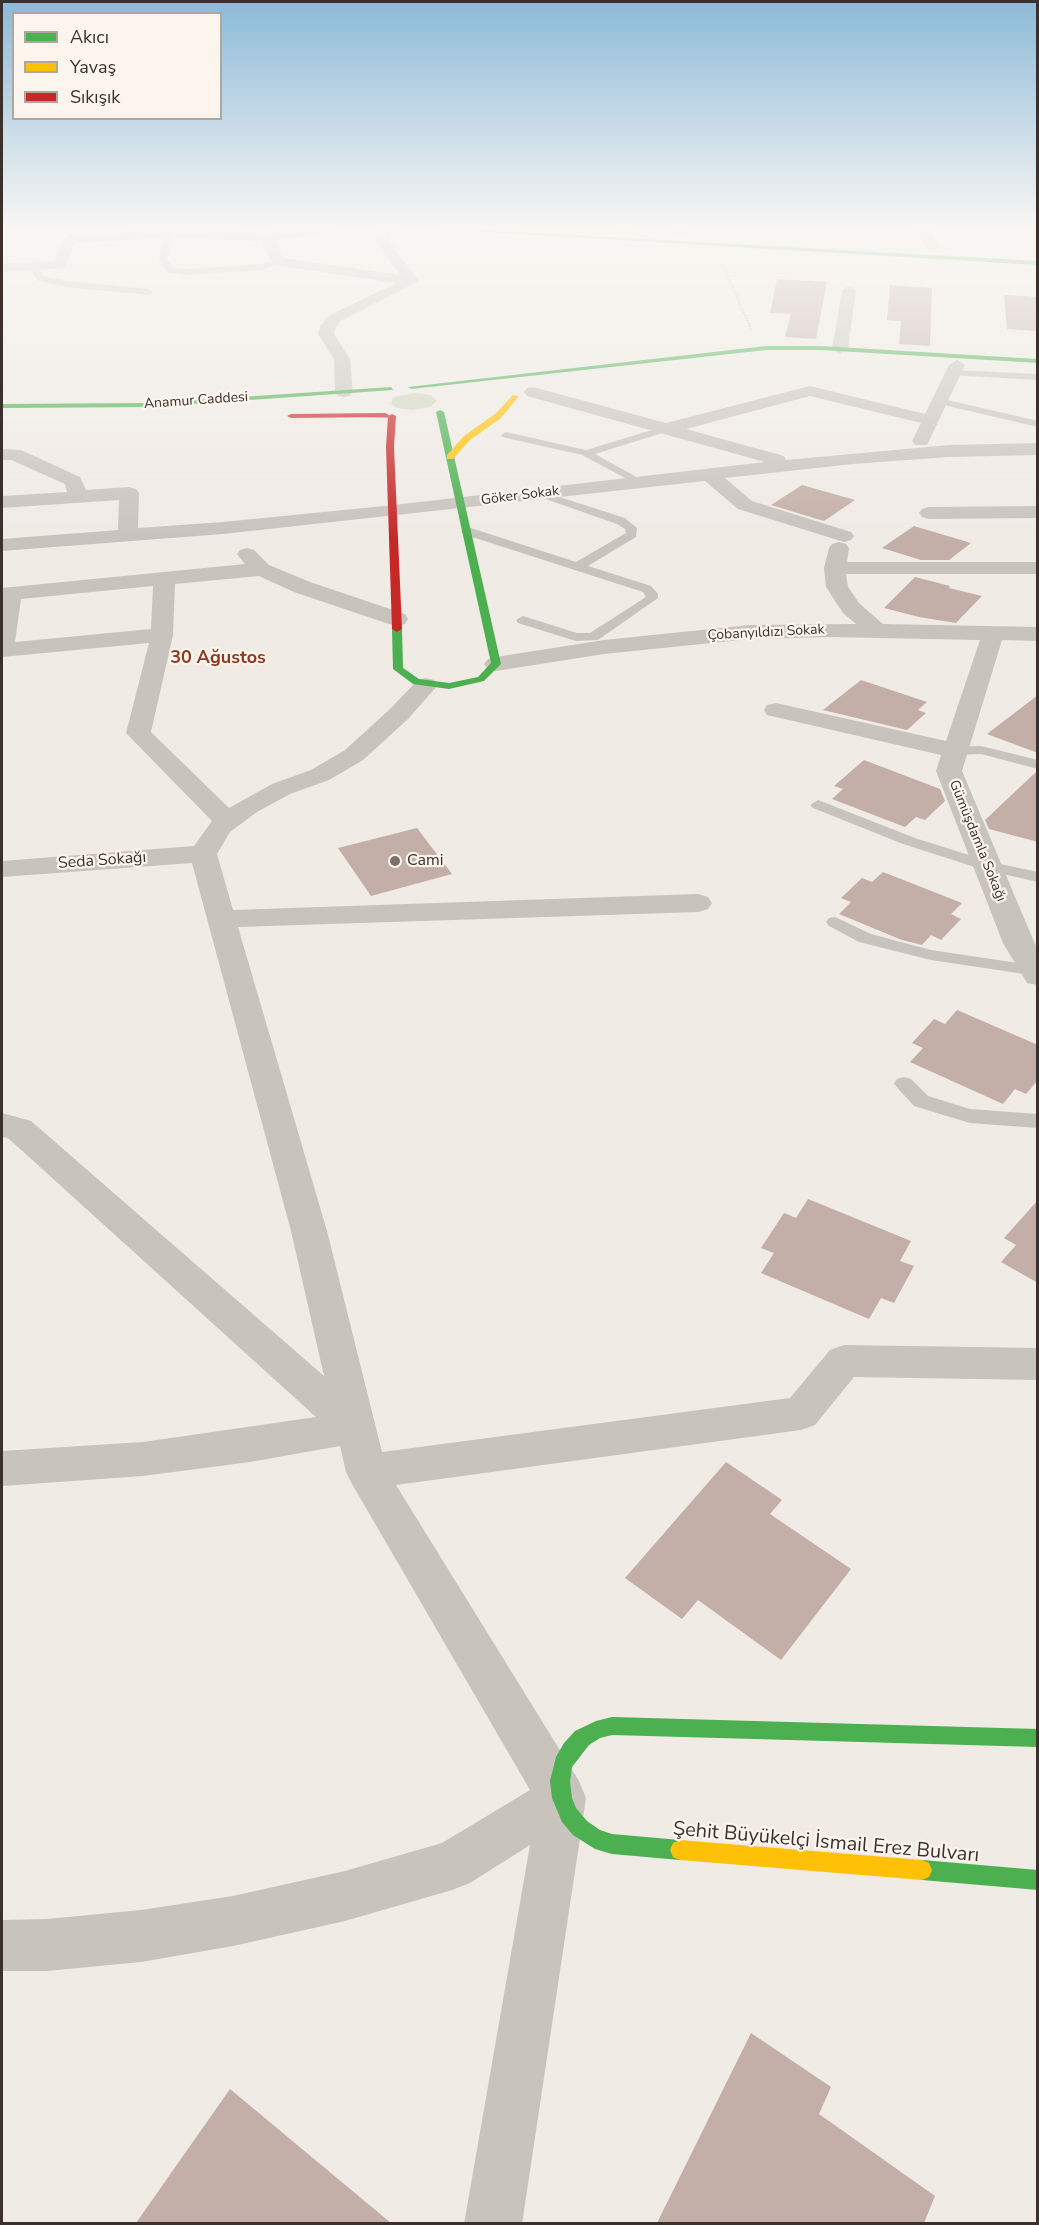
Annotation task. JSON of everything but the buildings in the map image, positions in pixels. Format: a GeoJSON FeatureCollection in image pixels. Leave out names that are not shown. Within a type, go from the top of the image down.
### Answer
{"type":"FeatureCollection","features":[{"type":"Feature","properties":{"kind":"main road"},"geometry":{"type":"LineString","coordinates":[[411,387],[716,352],[784,347],[836,362],[1038,361]]}},
{"type":"Feature","properties":{"kind":"main road"},"geometry":{"type":"LineString","coordinates":[[585,382],[722,360],[783,356],[836,362],[1037,375]]}},
{"type":"Feature","properties":{"kind":"main road"},"geometry":{"type":"LineString","coordinates":[[493,400],[564,386]]}},
{"type":"Feature","properties":{"kind":"main road","name":"Anamur Caddesi"},"geometry":{"type":"LineString","coordinates":[[2,406],[150,405],[411,387]]}},
{"type":"Feature","properties":{"kind":"main road"},"geometry":{"type":"LineString","coordinates":[[393,416],[390,447],[398,619],[398,669],[408,678],[426,685],[449,686],[472,683],[489,674],[496,664],[450,457],[450,406],[432,389],[411,387]]}},
{"type":"Feature","properties":{"kind":"main road"},"geometry":{"type":"LineString","coordinates":[[391,389],[376,394],[369,402],[372,409],[393,416]]}},
{"type":"Feature","properties":{"kind":"main road"},"geometry":{"type":"LineString","coordinates":[[450,457],[467,438],[498,416],[515,396]]}},
{"type":"Feature","properties":{"kind":"main road"},"geometry":{"type":"LineString","coordinates":[[423,417],[450,406]]}},
{"type":"Feature","properties":{"kind":"main road","name":"Anamur Caddesi"},"geometry":{"type":"LineString","coordinates":[[2,416],[187,417]]}},
{"type":"Feature","properties":{"kind":"main road"},"geometry":{"type":"LineString","coordinates":[[282,416],[393,416]]}},
{"type":"Feature","properties":{"kind":"main road"},"geometry":{"type":"LineString","coordinates":[[562,1798],[560,1781],[563,1764],[571,1750],[582,1738],[596,1730],[612,1726],[1038,1738]]}},
{"type":"Feature","properties":{"kind":"main road","name":"Şehit Büyükelçi İsmail Erez Bulvarı"},"geometry":{"type":"LineString","coordinates":[[562,1798],[569,1815],[580,1828],[595,1839],[612,1844],[1038,1880]]}},
{"type":"Feature","properties":{"kind":"street"},"geometry":{"type":"LineString","coordinates":[[327,331],[326,334],[342,359],[344,392]]}},
{"type":"Feature","properties":{"kind":"street"},"geometry":{"type":"LineString","coordinates":[[810,391],[836,362],[842,331]]}},
{"type":"Feature","properties":{"kind":"street"},"geometry":{"type":"LineString","coordinates":[[915,453],[955,369]]}},
{"type":"Feature","properties":{"kind":"street"},"geometry":{"type":"LineString","coordinates":[[665,429],[810,391],[930,420]]}},
{"type":"Feature","properties":{"kind":"street"},"geometry":{"type":"LineString","coordinates":[[533,392],[792,464]]}},
{"type":"Feature","properties":{"kind":"street","name":"Göker Sokak"},"geometry":{"type":"LineString","coordinates":[[2,545],[223,528],[394,511],[792,464],[915,453],[1038,449]]}},
{"type":"Feature","properties":{"kind":"street"},"geometry":{"type":"LineString","coordinates":[[2,455],[14,454],[73,481],[79,497]]}},
{"type":"Feature","properties":{"kind":"street"},"geometry":{"type":"LineString","coordinates":[[708,474],[745,505],[849,528],[835,568],[835,578],[842,597],[862,620],[877,631]]}},
{"type":"Feature","properties":{"kind":"street"},"geometry":{"type":"LineString","coordinates":[[2,502],[28,492],[79,497],[129,493],[128,535]]}},
{"type":"Feature","properties":{"kind":"street"},"geometry":{"type":"LineString","coordinates":[[929,513],[1038,512]]}},
{"type":"Feature","properties":{"kind":"street"},"geometry":{"type":"LineString","coordinates":[[223,528],[262,570],[398,619]]}},
{"type":"Feature","properties":{"kind":"street"},"geometry":{"type":"LineString","coordinates":[[835,568],[1038,568]]}},
{"type":"Feature","properties":{"kind":"street"},"geometry":{"type":"LineString","coordinates":[[162,635],[2,650],[6,593],[262,570]]}},
{"type":"Feature","properties":{"kind":"street"},"geometry":{"type":"LineString","coordinates":[[164,580],[162,635],[138,733],[227,821]]}},
{"type":"Feature","properties":{"kind":"street","name":"Çobanyıldızı Sokak"},"geometry":{"type":"LineString","coordinates":[[496,664],[604,647],[781,631],[1038,634]]}},
{"type":"Feature","properties":{"kind":"street","name":"Gümüşdamla Sokağı"},"geometry":{"type":"LineString","coordinates":[[993,633],[949,771],[1018,943],[1036,973]]}},
{"type":"Feature","properties":{"kind":"street"},"geometry":{"type":"LineString","coordinates":[[426,685],[399,714],[354,755],[320,775],[264,797],[227,821],[210,840],[203,854],[309,1231],[366,1472],[562,1798],[494,2223]]}},
{"type":"Feature","properties":{"kind":"street"},"geometry":{"type":"LineString","coordinates":[[776,710],[955,751]]}},
{"type":"Feature","properties":{"kind":"street","name":"Seda Sokağı"},"geometry":{"type":"LineString","coordinates":[[2,869],[203,854]]}},
{"type":"Feature","properties":{"kind":"street"},"geometry":{"type":"LineString","coordinates":[[221,918],[698,903]]}},
{"type":"Feature","properties":{"kind":"street"},"geometry":{"type":"LineString","coordinates":[[2,1125],[19,1129],[355,1427]]}},
{"type":"Feature","properties":{"kind":"street"},"geometry":{"type":"LineString","coordinates":[[366,1472],[801,1413],[844,1361],[1038,1364]]}},
{"type":"Feature","properties":{"kind":"street"},"geometry":{"type":"LineString","coordinates":[[2,1469],[144,1459],[250,1445],[355,1427]]}},
{"type":"Feature","properties":{"kind":"street"},"geometry":{"type":"LineString","coordinates":[[2,1946],[46,1945],[152,1934],[233,1921],[345,1896],[452,1865],[562,1798]]}},
{"type":"Feature","properties":{"kind":"lane"},"geometry":{"type":"LineString","coordinates":[[939,401],[1038,424]]}},
{"type":"Feature","properties":{"kind":"lane"},"geometry":{"type":"LineString","coordinates":[[586,453],[665,429]]}},
{"type":"Feature","properties":{"kind":"lane"},"geometry":{"type":"LineString","coordinates":[[506,435],[586,453],[638,482]]}},
{"type":"Feature","properties":{"kind":"lane"},"geometry":{"type":"LineString","coordinates":[[541,494],[621,521],[631,528],[632,534],[577,567]]}},
{"type":"Feature","properties":{"kind":"lane"},"geometry":{"type":"LineString","coordinates":[[466,531],[647,590],[652,594],[652,598],[594,637],[576,637],[523,620]]}},
{"type":"Feature","properties":{"kind":"lane"},"geometry":{"type":"LineString","coordinates":[[955,751],[981,750],[1038,765]]}},
{"type":"Feature","properties":{"kind":"lane"},"geometry":{"type":"LineString","coordinates":[[818,805],[909,841],[987,866],[1038,877]]}},
{"type":"Feature","properties":{"kind":"lane"},"geometry":{"type":"LineString","coordinates":[[835,922],[865,938],[931,955],[1036,973]]}},
{"type":"Feature","properties":{"kind":"lane"},"geometry":{"type":"LineString","coordinates":[[904,1084],[921,1101],[970,1116],[1038,1121]]}},
{"type":"Feature","properties":{"kind":"green space"},"geometry":{"type":"Polygon","coordinates":[[[414,393],[431,395],[437,401],[430,407],[413,410],[397,408],[391,404],[393,397],[414,393]]]}},
{"type":"Feature","properties":{"kind":"traffic: fast"},"geometry":{"type":"LineString","coordinates":[[411,387],[766,348],[821,348],[1038,361]]}},
{"type":"Feature","properties":{"kind":"traffic: fast"},"geometry":{"type":"LineString","coordinates":[[2,406],[150,405],[391,389]]}},
{"type":"Feature","properties":{"kind":"traffic: fast"},"geometry":{"type":"LineString","coordinates":[[397,629],[398,669],[416,682],[449,686],[481,679],[496,664],[440,412]]}},
{"type":"Feature","properties":{"kind":"traffic: fast"},"geometry":{"type":"LineString","coordinates":[[680,1850],[612,1844],[595,1839],[580,1828],[569,1815],[562,1798],[560,1781],[563,1764],[571,1750],[582,1738],[596,1730],[612,1726],[1038,1738]]}},
{"type":"Feature","properties":{"kind":"traffic: fast"},"geometry":{"type":"LineString","coordinates":[[922,1870],[1038,1880]]}},
{"type":"Feature","properties":{"kind":"traffic: slow"},"geometry":{"type":"LineString","coordinates":[[450,457],[467,438],[498,416],[515,396]]}},
{"type":"Feature","properties":{"kind":"traffic: slow"},"geometry":{"type":"LineString","coordinates":[[680,1850],[922,1870]]}},
{"type":"Feature","properties":{"kind":"traffic: jam"},"geometry":{"type":"LineString","coordinates":[[291,416],[385,415]]}},
{"type":"Feature","properties":{"kind":"traffic: jam"},"geometry":{"type":"LineString","coordinates":[[392,416],[390,447],[397,629]]}},
{"type":"Feature","properties":{"kind":"place","name":"Cami"},"geometry":{"type":"Point","coordinates":[395,861]}},
{"type":"Feature","properties":{"kind":"district","name":"30 Ağustos"},"geometry":{"type":"Point","coordinates":[218,659]}}]}
